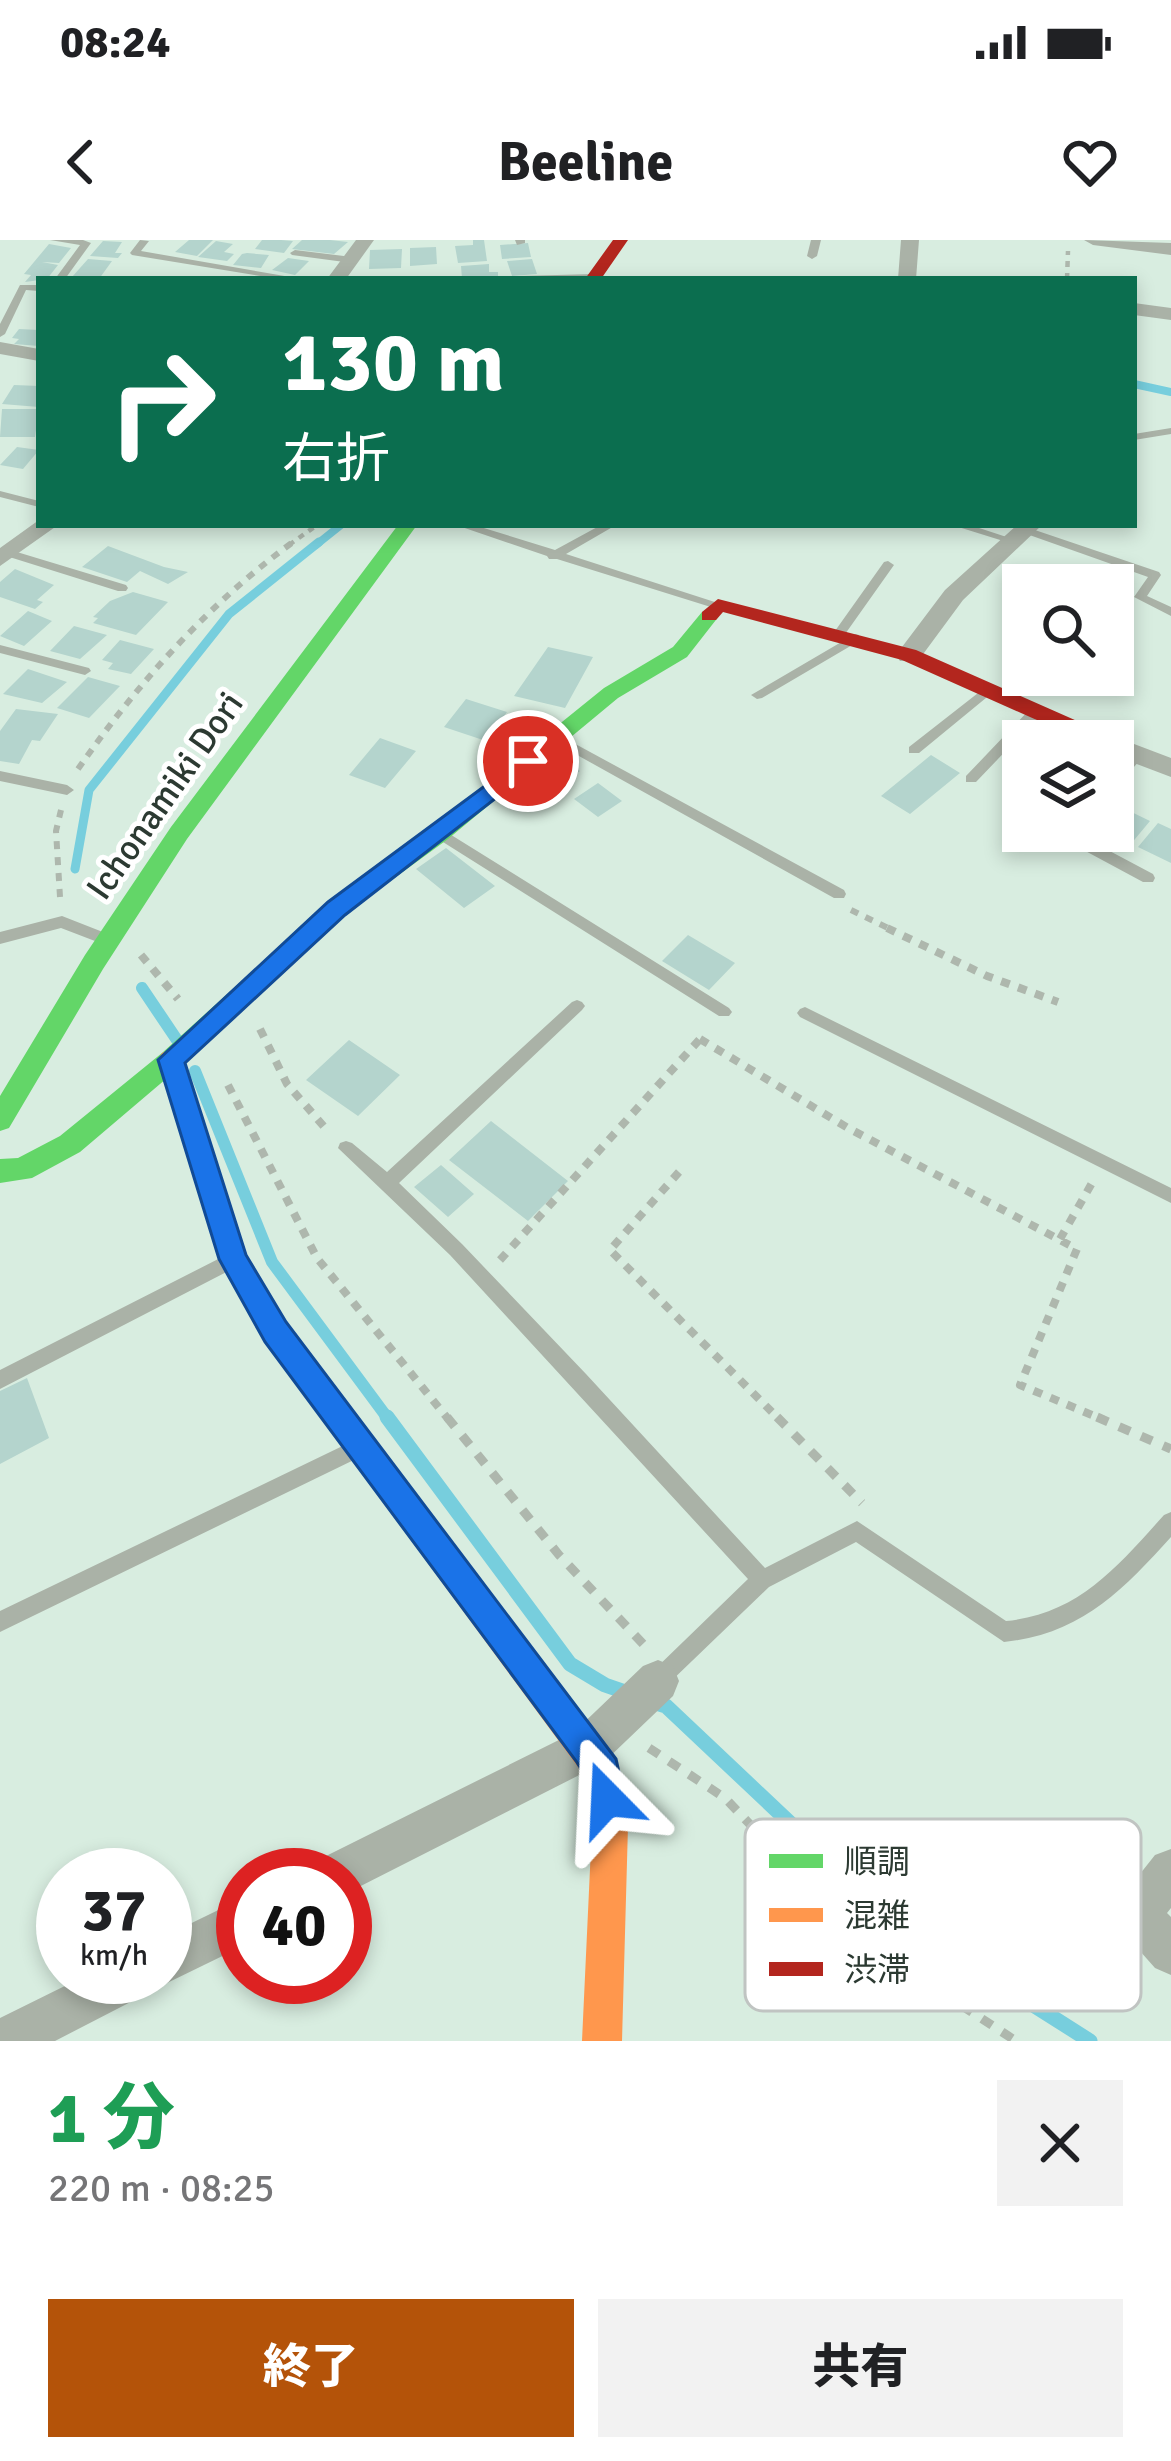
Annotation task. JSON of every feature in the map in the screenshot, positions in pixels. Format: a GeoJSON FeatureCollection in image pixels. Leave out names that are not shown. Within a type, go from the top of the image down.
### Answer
{"type":"FeatureCollection","features":[{"type":"Feature","properties":{"kind":"street"},"geometry":{"type":"LineString","coordinates":[[339,276],[364,240]]}},
{"type":"Feature","properties":{"kind":"street"},"geometry":{"type":"LineString","coordinates":[[595,276],[621,240]]}},
{"type":"Feature","properties":{"kind":"street"},"geometry":{"type":"LineString","coordinates":[[907,276],[910,240]]}},
{"type":"Feature","properties":{"kind":"street"},"geometry":{"type":"LineString","coordinates":[[1093,240],[1171,249]]}},
{"type":"Feature","properties":{"kind":"street"},"geometry":{"type":"LineString","coordinates":[[1137,309],[1171,314]]}},
{"type":"Feature","properties":{"kind":"street"},"geometry":{"type":"LineString","coordinates":[[0,348],[36,354]]}},
{"type":"Feature","properties":{"kind":"street"},"geometry":{"type":"LineString","coordinates":[[4,556],[43,528]]}},
{"type":"Feature","properties":{"kind":"street","name":"Ichonamiki Dori"},"geometry":{"type":"LineString","coordinates":[[0,1120],[108,940],[273,700],[406,528]]}},
{"type":"Feature","properties":{"kind":"street"},"geometry":{"type":"LineString","coordinates":[[909,655],[954,595],[1023,532]]}},
{"type":"Feature","properties":{"kind":"street"},"geometry":{"type":"LineString","coordinates":[[0,1171],[22,1170],[70,1144],[171,1060],[337,908],[440,833],[611,693],[680,652],[718,605],[909,655],[1056,720]]}},
{"type":"Feature","properties":{"kind":"street"},"geometry":{"type":"LineString","coordinates":[[1134,754],[1171,768]]}},
{"type":"Feature","properties":{"kind":"street"},"geometry":{"type":"LineString","coordinates":[[171,1060],[233,1259],[275,1332],[362,1446],[602,1737],[610,1826],[602,2041]]}},
{"type":"Feature","properties":{"kind":"street"},"geometry":{"type":"LineString","coordinates":[[372,1856],[602,1737],[663,1675]]}},
{"type":"Feature","properties":{"kind":"street"},"geometry":{"type":"LineString","coordinates":[[1141,1910],[1171,1871]]}},
{"type":"Feature","properties":{"kind":"street"},"geometry":{"type":"LineString","coordinates":[[1141,1919],[1171,1952]]}},
{"type":"Feature","properties":{"kind":"street"},"geometry":{"type":"LineString","coordinates":[[5,2041],[78,2004]]}},
{"type":"Feature","properties":{"kind":"lane"},"geometry":{"type":"LineString","coordinates":[[55,240],[86,243],[62,276]]}},
{"type":"Feature","properties":{"kind":"lane"},"geometry":{"type":"LineString","coordinates":[[812,256],[816,240]]}},
{"type":"Feature","properties":{"kind":"lane"},"geometry":{"type":"LineString","coordinates":[[144,241],[135,253],[278,276]]}},
{"type":"Feature","properties":{"kind":"lane"},"geometry":{"type":"LineString","coordinates":[[295,253],[352,260]]}},
{"type":"Feature","properties":{"kind":"lane"},"geometry":{"type":"LineString","coordinates":[[0,334],[23,287],[36,288]]}},
{"type":"Feature","properties":{"kind":"lane"},"geometry":{"type":"LineString","coordinates":[[1137,437],[1171,431]]}},
{"type":"Feature","properties":{"kind":"lane"},"geometry":{"type":"LineString","coordinates":[[0,494],[36,503]]}},
{"type":"Feature","properties":{"kind":"lane"},"geometry":{"type":"LineString","coordinates":[[471,528],[718,605]]}},
{"type":"Feature","properties":{"kind":"lane"},"geometry":{"type":"LineString","coordinates":[[553,556],[604,528]]}},
{"type":"Feature","properties":{"kind":"lane"},"geometry":{"type":"LineString","coordinates":[[986,528],[1023,532],[1156,575],[1140,597],[1171,612]]}},
{"type":"Feature","properties":{"kind":"lane"},"geometry":{"type":"LineString","coordinates":[[4,556],[122,589]]}},
{"type":"Feature","properties":{"kind":"lane"},"geometry":{"type":"LineString","coordinates":[[757,694],[847,636],[887,565]]}},
{"type":"Feature","properties":{"kind":"lane"},"geometry":{"type":"LineString","coordinates":[[0,649],[85,671]]}},
{"type":"Feature","properties":{"kind":"lane"},"geometry":{"type":"LineString","coordinates":[[914,750],[987,690]]}},
{"type":"Feature","properties":{"kind":"lane"},"geometry":{"type":"LineString","coordinates":[[971,778],[1036,711]]}},
{"type":"Feature","properties":{"kind":"lane"},"geometry":{"type":"LineString","coordinates":[[557,738],[839,894]]}},
{"type":"Feature","properties":{"kind":"lane"},"geometry":{"type":"LineString","coordinates":[[0,776],[67,790]]}},
{"type":"Feature","properties":{"kind":"lane"},"geometry":{"type":"LineString","coordinates":[[440,833],[724,1012]]}},
{"type":"Feature","properties":{"kind":"lane"},"geometry":{"type":"LineString","coordinates":[[1100,852],[1148,878]]}},
{"type":"Feature","properties":{"kind":"lane"},"geometry":{"type":"LineString","coordinates":[[0,938],[62,922],[108,940]]}},
{"type":"Feature","properties":{"kind":"lane"},"geometry":{"type":"LineString","coordinates":[[389,1181],[577,1006]]}},
{"type":"Feature","properties":{"kind":"lane"},"geometry":{"type":"LineString","coordinates":[[805,1013],[1171,1196]]}},
{"type":"Feature","properties":{"kind":"lane"},"geometry":{"type":"LineString","coordinates":[[346,1148],[389,1181],[658,1462],[761,1580]]}},
{"type":"Feature","properties":{"kind":"lane"},"geometry":{"type":"LineString","coordinates":[[0,1380],[233,1259]]}},
{"type":"Feature","properties":{"kind":"lane"},"geometry":{"type":"LineString","coordinates":[[0,1622],[362,1446]]}},
{"type":"Feature","properties":{"kind":"lane"},"geometry":{"type":"LineString","coordinates":[[663,1675],[761,1580],[857,1531],[1004,1632],[1030,1632],[1076,1612],[1114,1584],[1171,1522]]}},
{"type":"Feature","properties":{"kind":"path"},"geometry":{"type":"LineString","coordinates":[[1067,276],[1068,240]]}},
{"type":"Feature","properties":{"kind":"path"},"geometry":{"type":"LineString","coordinates":[[62,922],[56,831],[67,790],[111,719],[212,606],[252,569],[313,528]]}},
{"type":"Feature","properties":{"kind":"path"},"geometry":{"type":"LineString","coordinates":[[839,894],[844,906],[937,953],[1058,1002]]}},
{"type":"Feature","properties":{"kind":"path"},"geometry":{"type":"LineString","coordinates":[[136,950],[198,1034]]}},
{"type":"Feature","properties":{"kind":"path"},"geometry":{"type":"LineString","coordinates":[[243,990],[274,1066],[301,1107],[346,1148]]}},
{"type":"Feature","properties":{"kind":"path"},"geometry":{"type":"LineString","coordinates":[[483,1279],[724,1012]]}},
{"type":"Feature","properties":{"kind":"path"},"geometry":{"type":"LineString","coordinates":[[700,1039],[848,1128],[1077,1249],[1020,1385],[1171,1449]]}},
{"type":"Feature","properties":{"kind":"path"},"geometry":{"type":"LineString","coordinates":[[224,1080],[240,1102],[316,1258],[559,1556],[663,1675]]}},
{"type":"Feature","properties":{"kind":"path"},"geometry":{"type":"LineString","coordinates":[[1060,1239],[1102,1163]]}},
{"type":"Feature","properties":{"kind":"path"},"geometry":{"type":"LineString","coordinates":[[679,1172],[610,1250],[874,1514],[870,1539]]}},
{"type":"Feature","properties":{"kind":"path"},"geometry":{"type":"LineString","coordinates":[[602,1737],[724,1798],[745,1820]]}},
{"type":"Feature","properties":{"kind":"path"},"geometry":{"type":"LineString","coordinates":[[970,2011],[1016,2041]]}},
{"type":"Feature","properties":{"kind":"building"},"geometry":{"type":"Polygon","coordinates":[[[189,240],[213,240],[197,256],[175,252],[189,240]]]}},
{"type":"Feature","properties":{"kind":"building"},"geometry":{"type":"Polygon","coordinates":[[[262,240],[293,241],[284,253],[255,249],[262,240]]]}},
{"type":"Feature","properties":{"kind":"building"},"geometry":{"type":"Polygon","coordinates":[[[302,240],[348,242],[334,254],[292,249],[302,240]]]}},
{"type":"Feature","properties":{"kind":"building"},"geometry":{"type":"Polygon","coordinates":[[[473,240],[484,240],[487,261],[458,263],[455,246],[473,245],[473,240]]]}},
{"type":"Feature","properties":{"kind":"building"},"geometry":{"type":"Polygon","coordinates":[[[103,241],[122,242],[115,253],[122,253],[118,258],[90,256],[103,241]]]}},
{"type":"Feature","properties":{"kind":"building"},"geometry":{"type":"Polygon","coordinates":[[[216,241],[233,244],[224,252],[234,254],[227,261],[198,257],[216,241]]]}},
{"type":"Feature","properties":{"kind":"building"},"geometry":{"type":"Polygon","coordinates":[[[528,243],[531,257],[502,259],[500,245],[528,243]]]}},
{"type":"Feature","properties":{"kind":"building"},"geometry":{"type":"Polygon","coordinates":[[[49,244],[71,248],[59,263],[42,262],[58,265],[49,276],[25,282],[31,275],[24,274],[49,244]]]}},
{"type":"Feature","properties":{"kind":"building"},"geometry":{"type":"Polygon","coordinates":[[[436,247],[437,264],[410,266],[410,248],[436,247]]]}},
{"type":"Feature","properties":{"kind":"building"},"geometry":{"type":"Polygon","coordinates":[[[402,249],[401,268],[369,269],[370,250],[402,249]]]}},
{"type":"Feature","properties":{"kind":"building"},"geometry":{"type":"Polygon","coordinates":[[[242,254],[269,255],[261,268],[233,265],[242,254]]]}},
{"type":"Feature","properties":{"kind":"building"},"geometry":{"type":"Polygon","coordinates":[[[288,258],[309,261],[295,275],[272,270],[288,258]]]}},
{"type":"Feature","properties":{"kind":"building"},"geometry":{"type":"Polygon","coordinates":[[[88,259],[112,261],[101,276],[73,276],[88,259]]]}},
{"type":"Feature","properties":{"kind":"building"},"geometry":{"type":"Polygon","coordinates":[[[532,259],[537,274],[512,276],[507,261],[532,259]]]}},
{"type":"Feature","properties":{"kind":"building"},"geometry":{"type":"Polygon","coordinates":[[[489,264],[489,272],[498,272],[498,276],[462,276],[461,266],[489,264]]]}},
{"type":"Feature","properties":{"kind":"building"},"geometry":{"type":"Polygon","coordinates":[[[19,329],[36,330],[36,346],[14,344],[19,339],[12,338],[19,329]]]}},
{"type":"Feature","properties":{"kind":"building"},"geometry":{"type":"Polygon","coordinates":[[[14,385],[36,386],[36,407],[2,404],[14,385]]]}},
{"type":"Feature","properties":{"kind":"building"},"geometry":{"type":"Polygon","coordinates":[[[2,409],[36,409],[35,437],[0,437],[2,409]]]}},
{"type":"Feature","properties":{"kind":"building"},"geometry":{"type":"Polygon","coordinates":[[[17,447],[36,450],[23,469],[0,465],[17,447]]]}},
{"type":"Feature","properties":{"kind":"building"},"geometry":{"type":"Polygon","coordinates":[[[108,546],[188,572],[168,584],[140,571],[127,582],[82,567],[108,546]]]}},
{"type":"Feature","properties":{"kind":"building"},"geometry":{"type":"Polygon","coordinates":[[[15,569],[54,585],[37,600],[43,602],[35,609],[0,597],[0,582],[15,569]]]}},
{"type":"Feature","properties":{"kind":"building"},"geometry":{"type":"Polygon","coordinates":[[[133,592],[168,602],[136,635],[93,623],[98,618],[93,617],[110,601],[133,592]]]}},
{"type":"Feature","properties":{"kind":"building"},"geometry":{"type":"Polygon","coordinates":[[[28,611],[52,621],[24,646],[0,636],[28,611]]]}},
{"type":"Feature","properties":{"kind":"building"},"geometry":{"type":"Polygon","coordinates":[[[74,626],[107,635],[80,659],[50,651],[74,626]]]}},
{"type":"Feature","properties":{"kind":"building"},"geometry":{"type":"Polygon","coordinates":[[[120,640],[154,649],[131,674],[108,669],[113,663],[102,660],[120,640]]]}},
{"type":"Feature","properties":{"kind":"building"},"geometry":{"type":"Polygon","coordinates":[[[548,647],[593,657],[565,708],[514,696],[548,647]]]}},
{"type":"Feature","properties":{"kind":"building"},"geometry":{"type":"Polygon","coordinates":[[[28,669],[67,682],[42,703],[3,694],[28,669]]]}},
{"type":"Feature","properties":{"kind":"building"},"geometry":{"type":"Polygon","coordinates":[[[88,677],[120,686],[89,718],[57,708],[88,677]]]}},
{"type":"Feature","properties":{"kind":"building"},"geometry":{"type":"Polygon","coordinates":[[[466,699],[507,712],[486,741],[444,727],[466,699]]]}},
{"type":"Feature","properties":{"kind":"building"},"geometry":{"type":"Polygon","coordinates":[[[16,709],[58,714],[40,741],[32,740],[19,764],[0,761],[0,731],[16,709]]]}},
{"type":"Feature","properties":{"kind":"building"},"geometry":{"type":"Polygon","coordinates":[[[380,738],[416,751],[385,788],[349,775],[380,738]]]}},
{"type":"Feature","properties":{"kind":"building"},"geometry":{"type":"Polygon","coordinates":[[[931,755],[960,773],[910,814],[881,796],[931,755]]]}},
{"type":"Feature","properties":{"kind":"building"},"geometry":{"type":"Polygon","coordinates":[[[559,756],[580,771],[557,787],[536,772],[559,756]]]}},
{"type":"Feature","properties":{"kind":"building"},"geometry":{"type":"Polygon","coordinates":[[[598,783],[622,801],[598,817],[574,799],[598,783]]]}},
{"type":"Feature","properties":{"kind":"building"},"geometry":{"type":"Polygon","coordinates":[[[1134,813],[1150,821],[1134,840],[1134,813]]]}},
{"type":"Feature","properties":{"kind":"building"},"geometry":{"type":"Polygon","coordinates":[[[1158,823],[1171,829],[1171,863],[1138,847],[1158,823]]]}},
{"type":"Feature","properties":{"kind":"building"},"geometry":{"type":"Polygon","coordinates":[[[446,848],[495,886],[464,908],[416,869],[446,848]]]}},
{"type":"Feature","properties":{"kind":"building"},"geometry":{"type":"Polygon","coordinates":[[[688,935],[735,963],[709,990],[662,961],[688,935]]]}},
{"type":"Feature","properties":{"kind":"building"},"geometry":{"type":"Polygon","coordinates":[[[349,1040],[400,1075],[358,1116],[306,1080],[349,1040]]]}},
{"type":"Feature","properties":{"kind":"building"},"geometry":{"type":"Polygon","coordinates":[[[491,1121],[568,1181],[528,1221],[449,1160],[491,1121]]]}},
{"type":"Feature","properties":{"kind":"building"},"geometry":{"type":"Polygon","coordinates":[[[441,1165],[474,1194],[448,1217],[414,1187],[441,1165]]]}},
{"type":"Feature","properties":{"kind":"building"},"geometry":{"type":"Polygon","coordinates":[[[27,1378],[49,1438],[0,1464],[0,1391],[27,1378]]]}},
{"type":"Feature","properties":{"kind":"waterway"},"geometry":{"type":"LineString","coordinates":[[1137,385],[1171,392]]}},
{"type":"Feature","properties":{"kind":"waterway"},"geometry":{"type":"LineString","coordinates":[[316,545],[337,528]]}},
{"type":"Feature","properties":{"kind":"waterway"},"geometry":{"type":"LineString","coordinates":[[75,869],[89,790],[229,614],[319,542]]}},
{"type":"Feature","properties":{"kind":"waterway"},"geometry":{"type":"LineString","coordinates":[[142,988],[179,1043]]}},
{"type":"Feature","properties":{"kind":"waterway"},"geometry":{"type":"LineString","coordinates":[[195,1071],[272,1262],[389,1420]]}},
{"type":"Feature","properties":{"kind":"waterway"},"geometry":{"type":"LineString","coordinates":[[387,1417],[570,1664],[605,1685],[634,1695]]}},
{"type":"Feature","properties":{"kind":"waterway"},"geometry":{"type":"LineString","coordinates":[[653,1702],[666,1706],[786,1819]]}},
{"type":"Feature","properties":{"kind":"waterway"},"geometry":{"type":"LineString","coordinates":[[1043,2011],[1090,2041]]}},
{"type":"Feature","properties":{"kind":"traffic: fast"},"geometry":{"type":"LineString","coordinates":[[0,1120],[94,962],[179,833],[406,528]]}},
{"type":"Feature","properties":{"kind":"traffic: fast"},"geometry":{"type":"LineString","coordinates":[[0,1171],[22,1170],[70,1144],[171,1060],[337,908],[440,833],[611,693],[680,652],[709,616]]}},
{"type":"Feature","properties":{"kind":"traffic: slow"},"geometry":{"type":"LineString","coordinates":[[171,1060],[234,1259],[275,1332],[603,1771],[610,1826],[602,2041]]}},
{"type":"Feature","properties":{"kind":"traffic: jam"},"geometry":{"type":"LineString","coordinates":[[595,276],[621,240]]}},
{"type":"Feature","properties":{"kind":"traffic: jam"},"geometry":{"type":"LineString","coordinates":[[709,616],[718,605],[909,655],[1056,720]]}},
{"type":"Feature","properties":{"kind":"route"},"geometry":{"type":"LineString","coordinates":[[528,761],[337,908],[171,1060],[233,1259],[275,1332],[588,1748],[603,1772],[607,1799]]}}]}
